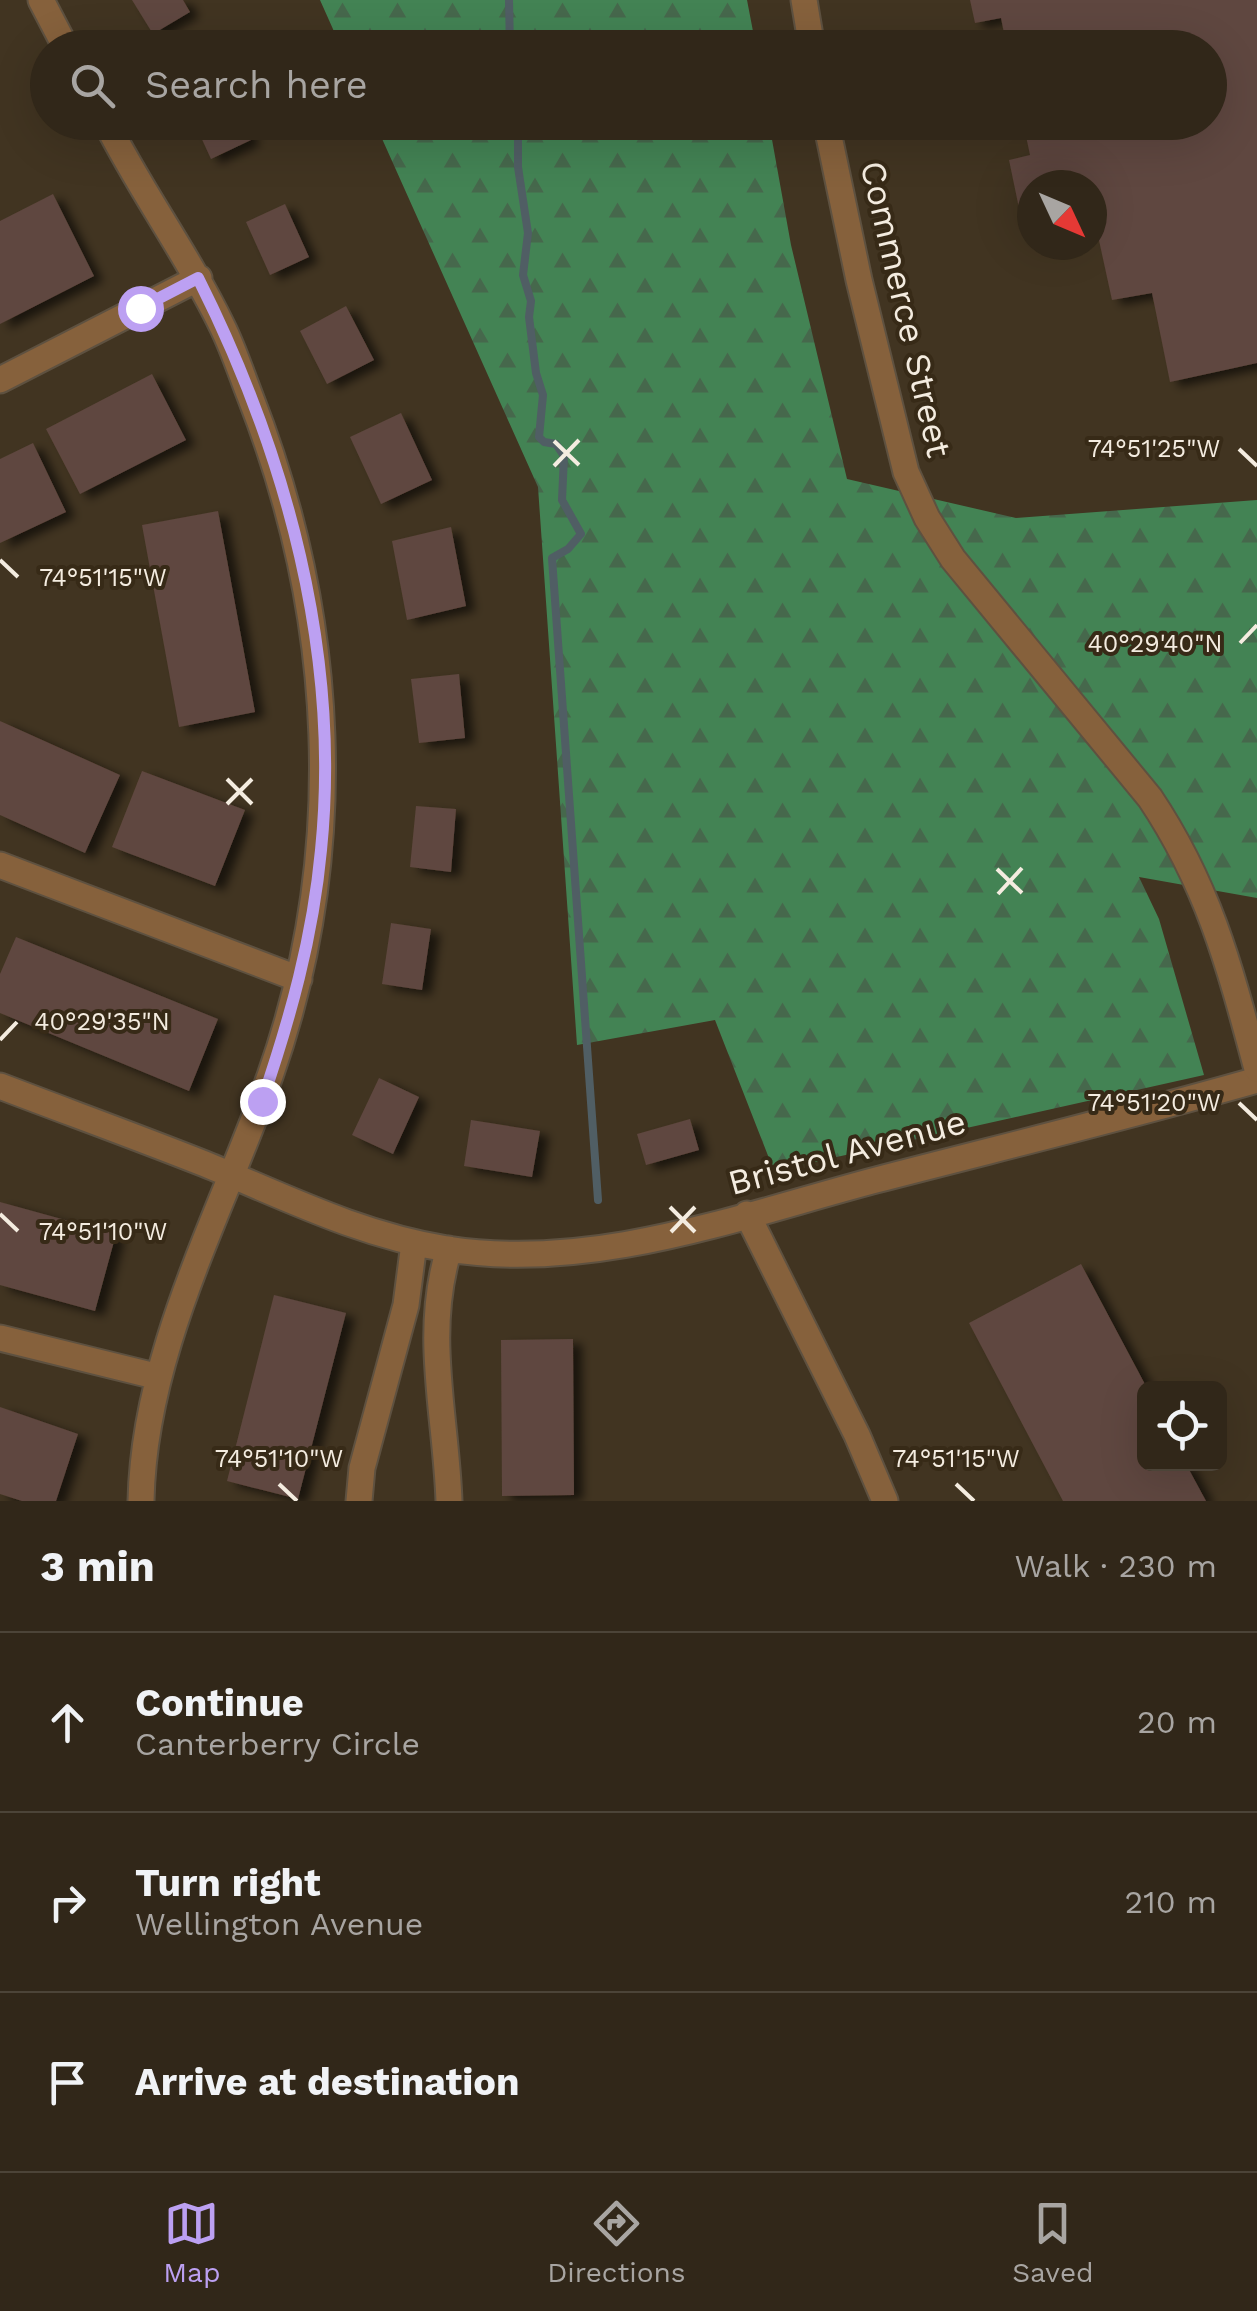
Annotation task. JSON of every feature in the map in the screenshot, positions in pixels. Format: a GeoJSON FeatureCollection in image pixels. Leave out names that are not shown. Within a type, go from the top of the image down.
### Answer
{"type":"FeatureCollection","features":[{"type":"Feature","properties":{"kind":"street"},"geometry":{"type":"LineString","coordinates":[[41,0],[57,30]]}},
{"type":"Feature","properties":{"kind":"street"},"geometry":{"type":"LineString","coordinates":[[804,0],[809,30]]}},
{"type":"Feature","properties":{"kind":"street"},"geometry":{"type":"LineString","coordinates":[[117,140],[225,330],[268,442],[300,553],[320,673],[324,734],[322,850],[299,979],[278,1056],[171,1333],[146,1432],[141,1501]]}},
{"type":"Feature","properties":{"kind":"street","name":"Commerce Street"},"geometry":{"type":"LineString","coordinates":[[830,140],[890,415],[906,472],[927,518],[953,559],[1150,798],[1174,834],[1222,940],[1257,1069]]}},
{"type":"Feature","properties":{"kind":"street"},"geometry":{"type":"LineString","coordinates":[[0,380],[198,278]]}},
{"type":"Feature","properties":{"kind":"street"},"geometry":{"type":"LineString","coordinates":[[0,864],[299,979]]}},
{"type":"Feature","properties":{"kind":"street","name":"Bristol Avenue"},"geometry":{"type":"LineString","coordinates":[[0,1086],[366,1231],[414,1243],[505,1255],[610,1248],[1257,1080]]}},
{"type":"Feature","properties":{"kind":"street"},"geometry":{"type":"LineString","coordinates":[[747,1214],[857,1435],[885,1501]]}},
{"type":"Feature","properties":{"kind":"street"},"geometry":{"type":"LineString","coordinates":[[359,1501],[362,1468],[406,1306],[414,1243]]}},
{"type":"Feature","properties":{"kind":"street"},"geometry":{"type":"LineString","coordinates":[[449,1249],[439,1283],[435,1332],[450,1501]]}},
{"type":"Feature","properties":{"kind":"street"},"geometry":{"type":"LineString","coordinates":[[0,1338],[159,1377]]}},
{"type":"Feature","properties":{"kind":"green space"},"geometry":{"type":"Polygon","coordinates":[[[320,0],[747,0],[753,30],[333,30],[320,0]]]}},
{"type":"Feature","properties":{"kind":"green space"},"geometry":{"type":"Polygon","coordinates":[[[383,140],[772,140],[791,245],[847,479],[1016,518],[1257,500],[1257,898],[1139,877],[1159,919],[1204,1075],[774,1171],[715,1020],[577,1045],[538,487],[383,140]]]}},
{"type":"Feature","properties":{"kind":"building"},"geometry":{"type":"Polygon","coordinates":[[[132,0],[183,0],[190,12],[160,30],[151,30],[132,0]]]}},
{"type":"Feature","properties":{"kind":"building"},"geometry":{"type":"Polygon","coordinates":[[[970,0],[1257,0],[1257,363],[1170,382],[1152,293],[1112,300],[1103,260],[1107,260],[1107,170],[1017,170],[1017,198],[1009,160],[1030,155],[1027,140],[1227,140],[1227,30],[1003,30],[1001,18],[975,23],[970,0]]]}},
{"type":"Feature","properties":{"kind":"building"},"geometry":{"type":"Polygon","coordinates":[[[202,140],[251,140],[211,159],[202,140]]]}},
{"type":"Feature","properties":{"kind":"building"},"geometry":{"type":"Polygon","coordinates":[[[53,194],[94,276],[0,324],[0,221],[53,194]]]}},
{"type":"Feature","properties":{"kind":"building"},"geometry":{"type":"Polygon","coordinates":[[[285,204],[309,257],[270,275],[246,222],[285,204]]]}},
{"type":"Feature","properties":{"kind":"building"},"geometry":{"type":"Polygon","coordinates":[[[346,306],[374,360],[327,384],[300,331],[346,306]]]}},
{"type":"Feature","properties":{"kind":"building"},"geometry":{"type":"Polygon","coordinates":[[[152,374],[186,440],[80,494],[46,429],[152,374]]]}},
{"type":"Feature","properties":{"kind":"building"},"geometry":{"type":"Polygon","coordinates":[[[401,413],[432,480],[381,504],[350,437],[401,413]]]}},
{"type":"Feature","properties":{"kind":"building"},"geometry":{"type":"Polygon","coordinates":[[[33,443],[66,512],[0,543],[0,459],[33,443]]]}},
{"type":"Feature","properties":{"kind":"building"},"geometry":{"type":"Polygon","coordinates":[[[218,511],[255,712],[179,727],[142,525],[218,511]]]}},
{"type":"Feature","properties":{"kind":"building"},"geometry":{"type":"Polygon","coordinates":[[[451,527],[466,606],[407,620],[392,541],[451,527]]]}},
{"type":"Feature","properties":{"kind":"building"},"geometry":{"type":"Polygon","coordinates":[[[459,674],[465,738],[419,743],[411,679],[459,674]]]}},
{"type":"Feature","properties":{"kind":"building"},"geometry":{"type":"Polygon","coordinates":[[[0,721],[120,775],[85,853],[0,815],[0,721]]]}},
{"type":"Feature","properties":{"kind":"building"},"geometry":{"type":"Polygon","coordinates":[[[142,771],[245,810],[215,886],[112,847],[142,771]]]}},
{"type":"Feature","properties":{"kind":"building"},"geometry":{"type":"Polygon","coordinates":[[[416,806],[456,809],[451,872],[410,867],[416,806]]]}},
{"type":"Feature","properties":{"kind":"building"},"geometry":{"type":"Polygon","coordinates":[[[391,923],[431,929],[422,990],[382,984],[391,923]]]}},
{"type":"Feature","properties":{"kind":"building"},"geometry":{"type":"Polygon","coordinates":[[[16,937],[218,1019],[189,1091],[0,1013],[0,974],[16,937]]]}},
{"type":"Feature","properties":{"kind":"building"},"geometry":{"type":"Polygon","coordinates":[[[379,1078],[419,1097],[393,1154],[352,1135],[379,1078]]]}},
{"type":"Feature","properties":{"kind":"building"},"geometry":{"type":"Polygon","coordinates":[[[690,1119],[699,1150],[646,1165],[637,1134],[690,1119]]]}},
{"type":"Feature","properties":{"kind":"building"},"geometry":{"type":"Polygon","coordinates":[[[471,1120],[540,1131],[532,1177],[464,1166],[471,1120]]]}},
{"type":"Feature","properties":{"kind":"building"},"geometry":{"type":"Polygon","coordinates":[[[0,1202],[116,1234],[95,1311],[0,1285],[0,1202]]]}},
{"type":"Feature","properties":{"kind":"building"},"geometry":{"type":"Polygon","coordinates":[[[1081,1264],[1143,1381],[1137,1381],[1137,1471],[1190,1471],[1206,1501],[1063,1501],[969,1323],[1081,1264]]]}},
{"type":"Feature","properties":{"kind":"building"},"geometry":{"type":"Polygon","coordinates":[[[274,1295],[346,1313],[298,1499],[227,1481],[274,1295]]]}},
{"type":"Feature","properties":{"kind":"building"},"geometry":{"type":"Polygon","coordinates":[[[573,1339],[574,1495],[502,1496],[501,1340],[573,1339]]]}},
{"type":"Feature","properties":{"kind":"building"},"geometry":{"type":"Polygon","coordinates":[[[0,1407],[78,1434],[56,1501],[22,1501],[0,1494],[0,1407]]]}},
{"type":"Feature","properties":{"kind":"waterway"},"geometry":{"type":"LineString","coordinates":[[509,0],[510,30]]}},
{"type":"Feature","properties":{"kind":"waterway"},"geometry":{"type":"LineString","coordinates":[[518,140],[528,233],[523,275],[531,301],[529,317],[536,373],[543,395],[539,437],[556,444],[564,456],[562,500],[581,534],[568,549],[552,558],[598,1200]]}},
{"type":"Feature","properties":{"kind":"route"},"geometry":{"type":"LineString","coordinates":[[140,308],[198,278],[225,330],[286,498],[300,553],[320,673],[324,734],[322,850],[305,956],[262,1101]]}}]}
